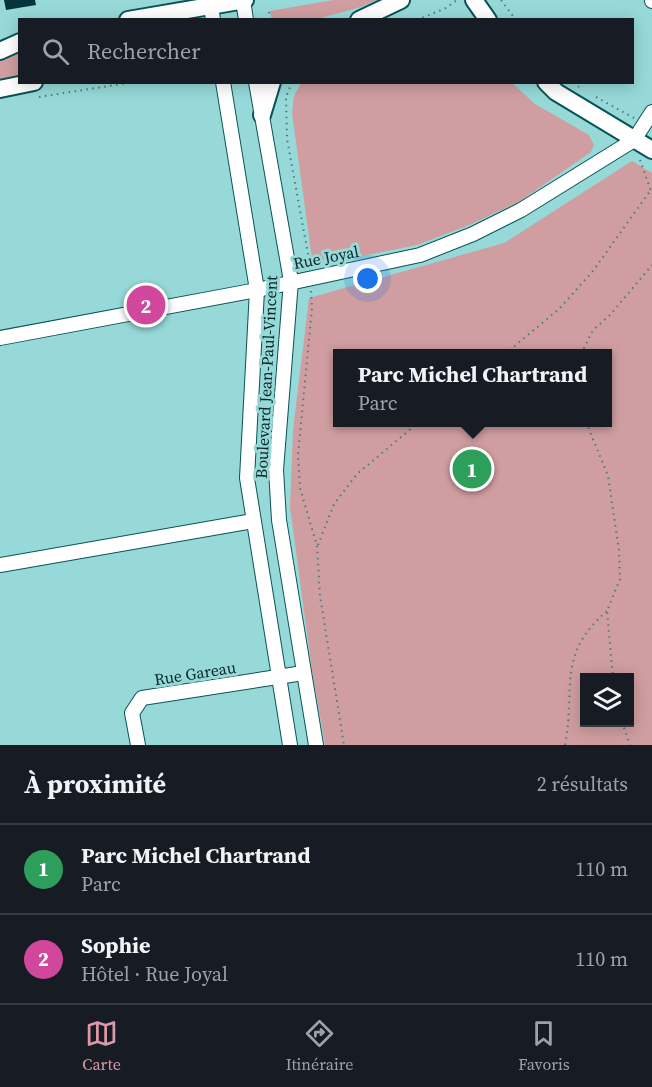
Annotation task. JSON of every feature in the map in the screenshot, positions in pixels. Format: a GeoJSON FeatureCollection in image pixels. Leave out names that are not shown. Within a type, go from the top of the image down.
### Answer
{"type":"FeatureCollection","features":[{"type":"Feature","properties":{"kind":"main road"},"geometry":{"type":"LineString","coordinates":[[149,18],[212,12],[244,0]]}},
{"type":"Feature","properties":{"kind":"main road"},"geometry":{"type":"LineString","coordinates":[[363,18],[401,0]]}},
{"type":"Feature","properties":{"kind":"main road"},"geometry":{"type":"LineString","coordinates":[[474,0],[487,18]]}},
{"type":"Feature","properties":{"kind":"main road"},"geometry":{"type":"LineString","coordinates":[[0,51],[18,43]]}},
{"type":"Feature","properties":{"kind":"main road"},"geometry":{"type":"LineString","coordinates":[[262,115],[271,84]]}},
{"type":"Feature","properties":{"kind":"main road"},"geometry":{"type":"LineString","coordinates":[[548,84],[556,92],[652,150]]}},
{"type":"Feature","properties":{"kind":"main road"},"geometry":{"type":"LineString","coordinates":[[0,89],[36,90]]}},
{"type":"Feature","properties":{"kind":"street"},"geometry":{"type":"LineString","coordinates":[[244,0],[246,18]]}},
{"type":"Feature","properties":{"kind":"street","name":"Boulevard Jean-Paul-Vincent"},"geometry":{"type":"LineString","coordinates":[[223,84],[257,290],[247,478],[290,745]]}},
{"type":"Feature","properties":{"kind":"street","name":"Boulevard Jean-Paul-Vincent"},"geometry":{"type":"LineString","coordinates":[[256,84],[291,281],[276,470],[279,520],[316,745]]}},
{"type":"Feature","properties":{"kind":"street"},"geometry":{"type":"LineString","coordinates":[[634,140],[649,118]]}},
{"type":"Feature","properties":{"kind":"street","name":"Rue Joyal"},"geometry":{"type":"LineString","coordinates":[[0,338],[257,290],[420,255],[473,234],[521,210],[634,140]]}},
{"type":"Feature","properties":{"kind":"street"},"geometry":{"type":"LineString","coordinates":[[0,565],[253,521]]}},
{"type":"Feature","properties":{"kind":"street","name":"Rue Gareau"},"geometry":{"type":"LineString","coordinates":[[138,745],[132,713],[142,698],[303,673]]}},
{"type":"Feature","properties":{"kind":"path"},"geometry":{"type":"LineString","coordinates":[[422,18],[446,8],[457,0]]}},
{"type":"Feature","properties":{"kind":"path"},"geometry":{"type":"LineString","coordinates":[[501,0],[514,18]]}},
{"type":"Feature","properties":{"kind":"path"},"geometry":{"type":"LineString","coordinates":[[269,12],[270,18]]}},
{"type":"Feature","properties":{"kind":"path"},"geometry":{"type":"LineString","coordinates":[[36,90],[110,84]]}},
{"type":"Feature","properties":{"kind":"path"},"geometry":{"type":"LineString","coordinates":[[291,84],[286,97],[287,139],[312,278],[312,308],[298,456],[300,488],[318,546],[320,596],[344,745]]}},
{"type":"Feature","properties":{"kind":"path"},"geometry":{"type":"LineString","coordinates":[[576,84],[581,89]]}},
{"type":"Feature","properties":{"kind":"path"},"geometry":{"type":"LineString","coordinates":[[590,94],[649,118]]}},
{"type":"Feature","properties":{"kind":"path"},"geometry":{"type":"LineString","coordinates":[[634,140],[652,194]]}},
{"type":"Feature","properties":{"kind":"path"},"geometry":{"type":"LineString","coordinates":[[511,349],[559,309],[593,271],[650,191]]}},
{"type":"Feature","properties":{"kind":"path"},"geometry":{"type":"LineString","coordinates":[[584,349],[593,330],[610,315],[652,265]]}},
{"type":"Feature","properties":{"kind":"path"},"geometry":{"type":"LineString","coordinates":[[318,546],[334,504],[357,474],[414,427]]}},
{"type":"Feature","properties":{"kind":"path"},"geometry":{"type":"LineString","coordinates":[[565,745],[569,724],[570,671],[576,648],[590,626],[607,611],[620,579],[619,550],[608,476],[588,427]]}},
{"type":"Feature","properties":{"kind":"path"},"geometry":{"type":"LineString","coordinates":[[607,611],[613,673]]}},
{"type":"Feature","properties":{"kind":"path"},"geometry":{"type":"LineString","coordinates":[[623,727],[630,745]]}},
{"type":"Feature","properties":{"kind":"shaded area"},"geometry":{"type":"Polygon","coordinates":[[[333,0],[377,0],[321,18],[272,18],[270,11],[333,0]]]}},
{"type":"Feature","properties":{"kind":"shaded area"},"geometry":{"type":"Polygon","coordinates":[[[18,50],[18,79],[0,83],[0,58],[18,50]]]}},
{"type":"Feature","properties":{"kind":"shaded area"},"geometry":{"type":"Polygon","coordinates":[[[300,84],[513,84],[535,104],[589,135],[594,145],[591,152],[520,201],[472,224],[417,245],[313,266],[292,113],[294,96],[300,84]]]}},
{"type":"Feature","properties":{"kind":"shaded area"},"geometry":{"type":"Polygon","coordinates":[[[632,161],[652,173],[652,745],[325,745],[312,670],[290,507],[293,430],[309,298],[504,243],[632,161]]]}},
{"type":"Feature","properties":{"kind":"building"},"geometry":{"type":"Polygon","coordinates":[[[4,0],[35,0],[36,5],[6,10],[4,0]]]}},
{"type":"Feature","properties":{"kind":"place","name":"Sophie"},"geometry":{"type":"Point","coordinates":[146,305]}},
{"type":"Feature","properties":{"kind":"place","name":"Parc Michel Chartrand"},"geometry":{"type":"Point","coordinates":[472,469]}}]}
